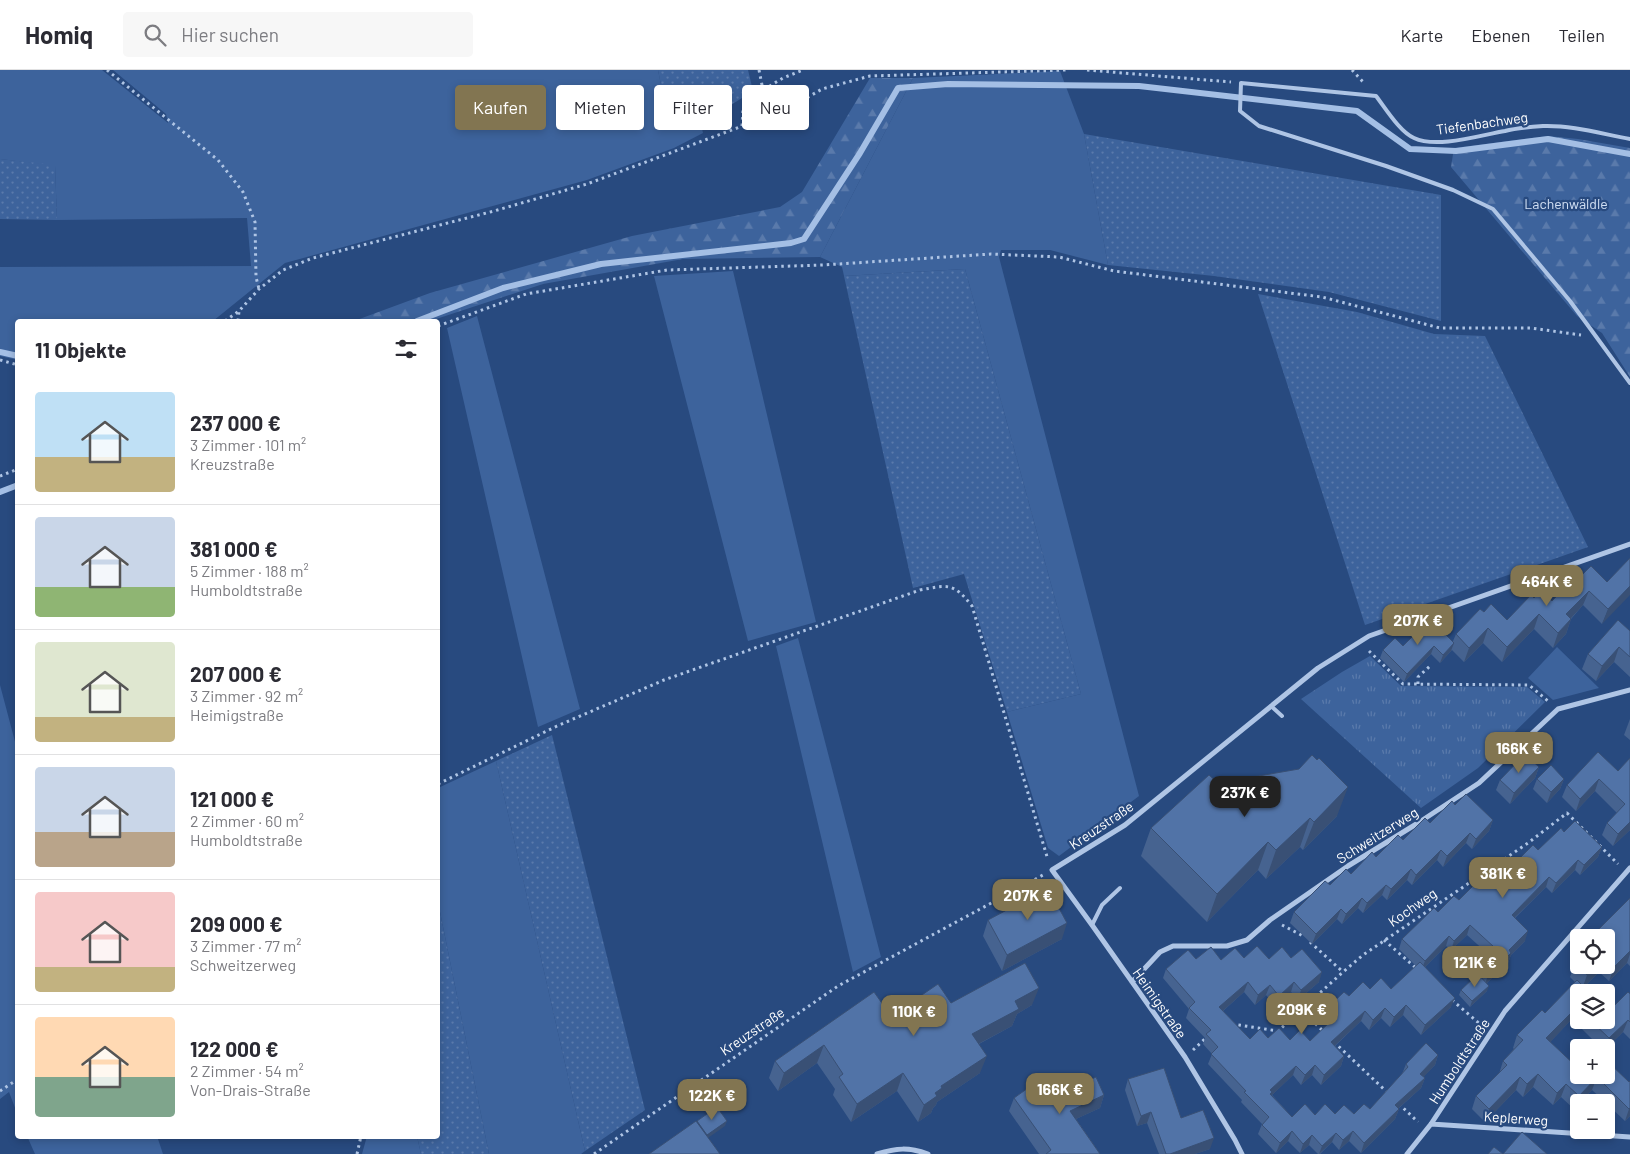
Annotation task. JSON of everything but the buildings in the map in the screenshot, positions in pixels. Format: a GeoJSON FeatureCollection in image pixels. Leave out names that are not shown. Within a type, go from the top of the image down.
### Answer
{"type":"FeatureCollection","features":[{"type":"Feature","properties":{"kind":"street","name":"Kreuzstraße"},"geometry":{"type":"LineString","coordinates":[[1052,870],[1125,825],[1318,668],[1369,636],[1630,544]]}},
{"type":"Feature","properties":{"kind":"street","name":"Schweitzerweg"},"geometry":{"type":"LineString","coordinates":[[1132,982],[1160,952],[1173,946],[1228,946],[1247,940],[1270,920],[1348,866],[1480,783],[1558,709],[1630,690]]}},
{"type":"Feature","properties":{"kind":"street","name":"Heimigstraße"},"geometry":{"type":"LineString","coordinates":[[1052,870],[1185,1057],[1236,1140],[1242,1154]]}},
{"type":"Feature","properties":{"kind":"street","name":"Humboldtstraße"},"geometry":{"type":"LineString","coordinates":[[1407,1154],[1431,1124],[1505,1011],[1628,870]]}},
{"type":"Feature","properties":{"kind":"street","name":"Keplerweg"},"geometry":{"type":"LineString","coordinates":[[1431,1124],[1630,1137]]}},
{"type":"Feature","properties":{"kind":"street"},"geometry":{"type":"LineString","coordinates":[[877,1154],[895,1148],[917,1150],[928,1154]]}},
{"type":"Feature","properties":{"kind":"lane"},"geometry":{"type":"LineString","coordinates":[[1241,82],[1240,110],[1259,126],[1395,169],[1453,190],[1493,208],[1570,300],[1630,383]]}},
{"type":"Feature","properties":{"kind":"lane","name":"Tiefenbachweg"},"geometry":{"type":"LineString","coordinates":[[1241,82],[1376,96],[1403,130],[1414,138],[1425,141],[1438,142],[1468,139],[1504,131],[1545,126],[1630,139]]}},
{"type":"Feature","properties":{"kind":"lane"},"geometry":{"type":"LineString","coordinates":[[1271,706],[1282,716]]}},
{"type":"Feature","properties":{"kind":"lane"},"geometry":{"type":"LineString","coordinates":[[1092,925],[1102,905],[1120,888]]}},
{"type":"Feature","properties":{"kind":"path"},"geometry":{"type":"LineString","coordinates":[[107,70],[218,160],[243,192],[255,222],[256,277],[259,289]]}},
{"type":"Feature","properties":{"kind":"path"},"geometry":{"type":"LineString","coordinates":[[759,70],[762,85]]}},
{"type":"Feature","properties":{"kind":"path"},"geometry":{"type":"LineString","coordinates":[[771,85],[803,70]]}},
{"type":"Feature","properties":{"kind":"path"},"geometry":{"type":"LineString","coordinates":[[809,97],[822,89],[870,76],[1067,70]]}},
{"type":"Feature","properties":{"kind":"path"},"geometry":{"type":"LineString","coordinates":[[1087,70],[1125,71],[1241,82]]}},
{"type":"Feature","properties":{"kind":"path"},"geometry":{"type":"LineString","coordinates":[[228,319],[239,311],[259,289],[283,270],[313,258],[494,211],[587,184],[742,126]]}},
{"type":"Feature","properties":{"kind":"path"},"geometry":{"type":"LineString","coordinates":[[440,325],[526,294],[667,270],[823,265],[991,254],[1059,257],[1114,271],[1322,298],[1440,328],[1531,328],[1572,332],[1598,339]]}},
{"type":"Feature","properties":{"kind":"path"},"geometry":{"type":"LineString","coordinates":[[238,319],[239,311]]}},
{"type":"Feature","properties":{"kind":"path"},"geometry":{"type":"LineString","coordinates":[[0,360],[15,364]]}},
{"type":"Feature","properties":{"kind":"path"},"geometry":{"type":"LineString","coordinates":[[0,476],[15,470]]}},
{"type":"Feature","properties":{"kind":"path"},"geometry":{"type":"LineString","coordinates":[[440,783],[557,726],[664,680],[920,590],[945,585],[961,592],[972,606],[1031,807],[1052,870]]}},
{"type":"Feature","properties":{"kind":"path"},"geometry":{"type":"LineString","coordinates":[[1360,642],[1403,684],[1529,685],[1558,709]]}},
{"type":"Feature","properties":{"kind":"path"},"geometry":{"type":"LineString","coordinates":[[1418,684],[1418,677],[1430,666]]}},
{"type":"Feature","properties":{"kind":"path","name":"Kochweg"},"geometry":{"type":"LineString","coordinates":[[1223,1023],[1278,1031],[1343,972],[1384,940],[1528,843],[1567,813],[1628,870]]}},
{"type":"Feature","properties":{"kind":"path","name":"Kreuzstraße"},"geometry":{"type":"LineString","coordinates":[[594,1154],[838,986],[1052,870]]}},
{"type":"Feature","properties":{"kind":"path"},"geometry":{"type":"LineString","coordinates":[[1270,920],[1302,935],[1343,972]]}},
{"type":"Feature","properties":{"kind":"path"},"geometry":{"type":"LineString","coordinates":[[1384,940],[1420,972]]}},
{"type":"Feature","properties":{"kind":"path"},"geometry":{"type":"LineString","coordinates":[[1448,996],[1491,1034]]}},
{"type":"Feature","properties":{"kind":"path"},"geometry":{"type":"LineString","coordinates":[[1301,1010],[1392,1097]]}},
{"type":"Feature","properties":{"kind":"path"},"geometry":{"type":"LineString","coordinates":[[1185,1057],[1210,1034]]}},
{"type":"Feature","properties":{"kind":"path"},"geometry":{"type":"LineString","coordinates":[[0,1091],[15,1081]]}},
{"type":"Feature","properties":{"kind":"path"},"geometry":{"type":"LineString","coordinates":[[1399,1103],[1426,1129]]}},
{"type":"Feature","properties":{"kind":"path"},"geometry":{"type":"LineString","coordinates":[[357,1154],[360,1139]]}},
{"type":"Feature","properties":{"kind":"green space"},"geometry":{"type":"Polygon","coordinates":[[[0,70],[102,70],[168,123],[166,114],[113,70],[658,70],[661,85],[654,85],[654,130],[702,130],[703,133],[674,148],[587,180],[285,263],[215,319],[15,319],[15,360],[0,356],[0,267],[251,266],[247,218],[57,220],[55,166],[0,159],[0,70]]]}},
{"type":"Feature","properties":{"kind":"green space"},"geometry":{"type":"Polygon","coordinates":[[[658,70],[748,70],[752,85],[742,85],[742,98],[732,104],[732,85],[661,85],[658,70]]]}},
{"type":"Feature","properties":{"kind":"green space"},"geometry":{"type":"Polygon","coordinates":[[[1060,71],[1084,134],[1108,265],[1050,250],[1001,250],[999,257],[1139,796],[1059,856],[1048,848],[1007,712],[1081,694],[965,269],[844,276],[842,267],[820,257],[913,78],[1060,71]]]}},
{"type":"Feature","properties":{"kind":"green space"},"geometry":{"type":"Polygon","coordinates":[[[870,78],[913,78],[820,257],[683,259],[543,284],[436,319],[359,319],[430,293],[632,236],[780,207],[802,192],[870,78]]]}},
{"type":"Feature","properties":{"kind":"green space"},"geometry":{"type":"Polygon","coordinates":[[[1084,134],[1441,195],[1441,321],[1329,292],[1214,276],[1108,265],[1084,134]]]}},
{"type":"Feature","properties":{"kind":"green space","name":"Lachenwäldle"},"geometry":{"type":"Polygon","coordinates":[[[1548,136],[1630,148],[1630,377],[1602,333],[1577,316],[1451,167],[1454,148],[1548,136]]]}},
{"type":"Feature","properties":{"kind":"green space"},"geometry":{"type":"Polygon","coordinates":[[[0,159],[55,165],[57,220],[0,219],[0,159]]]}},
{"type":"Feature","properties":{"kind":"green space"},"geometry":{"type":"Polygon","coordinates":[[[965,269],[1081,694],[1007,712],[964,574],[913,588],[844,276],[965,269]]]}},
{"type":"Feature","properties":{"kind":"green space"},"geometry":{"type":"Polygon","coordinates":[[[733,271],[816,622],[748,641],[654,276],[733,271]]]}},
{"type":"Feature","properties":{"kind":"green space"},"geometry":{"type":"Polygon","coordinates":[[[1258,294],[1357,312],[1434,334],[1485,336],[1588,547],[1365,625],[1258,294]]]}},
{"type":"Feature","properties":{"kind":"green space"},"geometry":{"type":"Polygon","coordinates":[[[477,316],[580,709],[538,727],[447,328],[477,316]]]}},
{"type":"Feature","properties":{"kind":"green space"},"geometry":{"type":"Polygon","coordinates":[[[798,638],[881,957],[853,972],[776,646],[798,638]]]}},
{"type":"Feature","properties":{"kind":"green space"},"geometry":{"type":"Polygon","coordinates":[[[1557,647],[1599,688],[1553,700],[1528,678],[1557,647]]]}},
{"type":"Feature","properties":{"kind":"green space"},"geometry":{"type":"Polygon","coordinates":[[[1370,656],[1401,686],[1527,687],[1545,702],[1478,768],[1421,808],[1301,699],[1370,656]]]}},
{"type":"Feature","properties":{"kind":"green space"},"geometry":{"type":"Polygon","coordinates":[[[0,685],[15,742],[15,1108],[9,1092],[0,1099],[0,685]]]}},
{"type":"Feature","properties":{"kind":"green space"},"geometry":{"type":"Polygon","coordinates":[[[552,735],[645,1110],[585,1151],[496,761],[552,735]]]}},
{"type":"Feature","properties":{"kind":"green space"},"geometry":{"type":"Polygon","coordinates":[[[496,761],[585,1151],[581,1154],[489,1154],[440,912],[440,787],[496,761]]]}},
{"type":"Feature","properties":{"kind":"green space"},"geometry":{"type":"Polygon","coordinates":[[[440,912],[489,1154],[421,1154],[418,1139],[440,1139],[440,912]]]}},
{"type":"Feature","properties":{"kind":"green space"},"geometry":{"type":"Polygon","coordinates":[[[28,1139],[158,1139],[163,1154],[35,1154],[28,1139]]]}},
{"type":"Feature","properties":{"kind":"green space"},"geometry":{"type":"Polygon","coordinates":[[[366,1139],[418,1139],[421,1154],[362,1154],[366,1139]]]}},
{"type":"Feature","properties":{"kind":"waterway"},"geometry":{"type":"LineString","coordinates":[[422,319],[503,288],[601,264],[791,243],[804,239],[860,153],[898,88],[948,84],[1139,86],[1357,111],[1410,149],[1456,151],[1548,139],[1630,154]]}},
{"type":"Feature","properties":{"kind":"waterway"},"geometry":{"type":"LineString","coordinates":[[0,352],[15,355]]}},
{"type":"Feature","properties":{"kind":"waterway"},"geometry":{"type":"LineString","coordinates":[[0,492],[15,486]]}}]}
